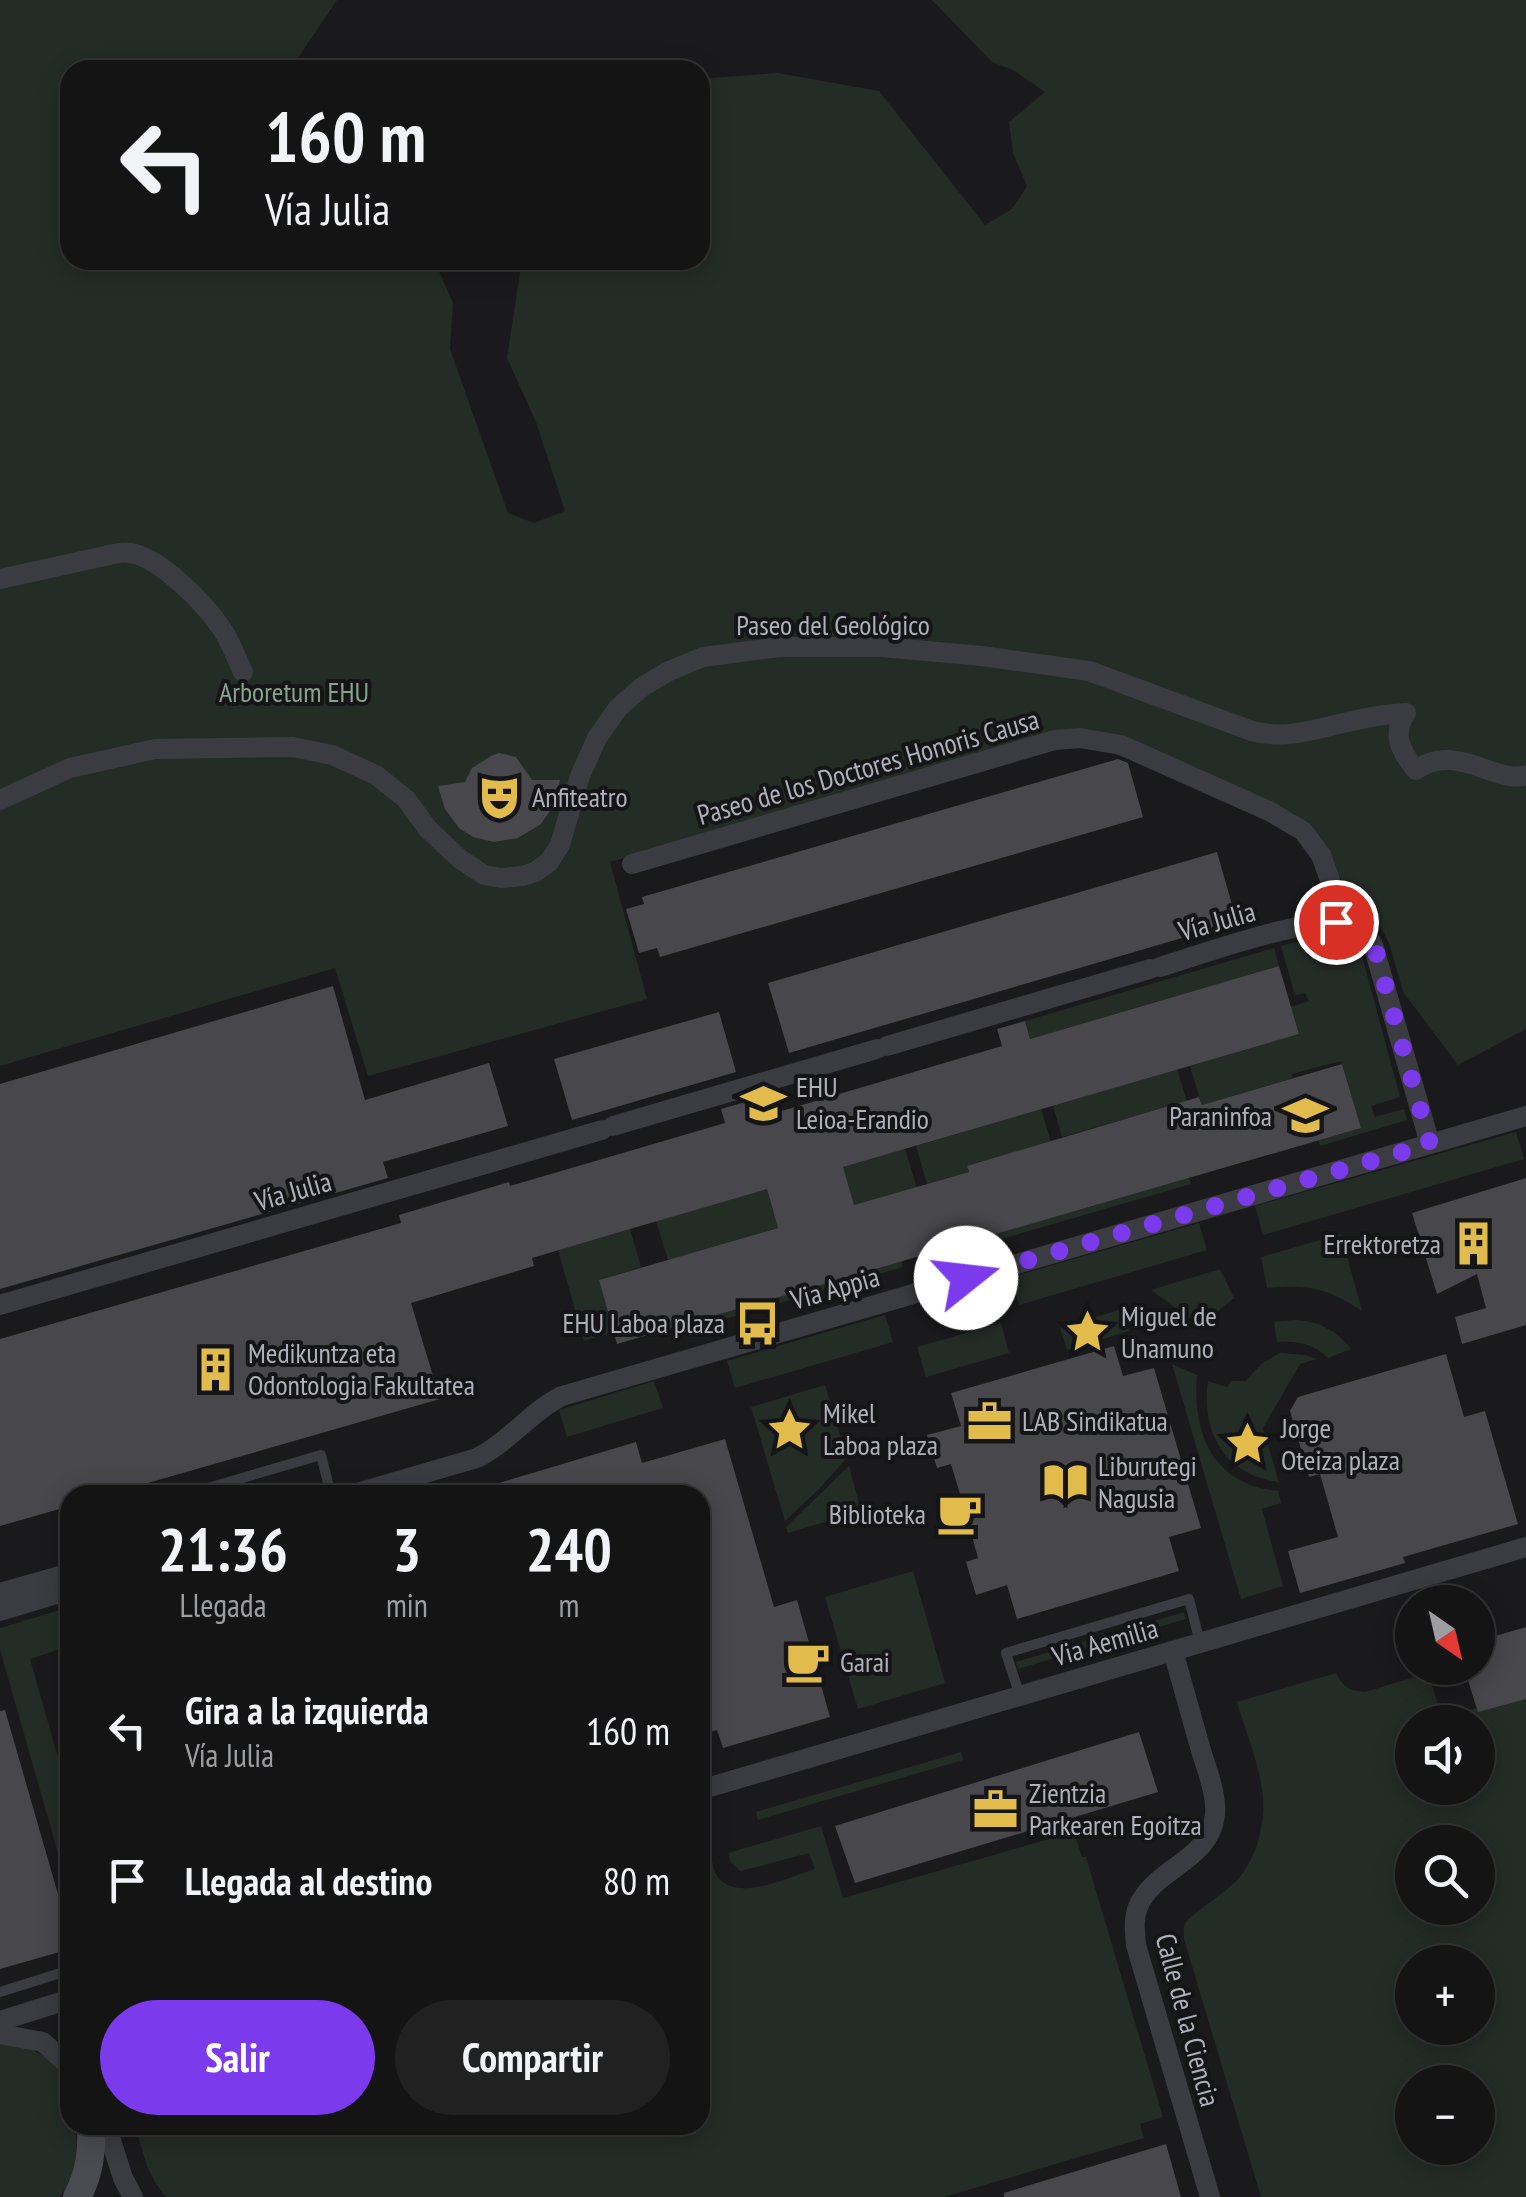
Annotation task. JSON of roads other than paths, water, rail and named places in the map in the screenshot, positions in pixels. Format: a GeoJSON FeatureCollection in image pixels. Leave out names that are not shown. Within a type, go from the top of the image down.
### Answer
{"type":"FeatureCollection","features":[{"type":"Feature","properties":{"kind":"main road"},"geometry":{"type":"LineString","coordinates":[[78,2197],[91,2160],[91,2135]]}},
{"type":"Feature","properties":{"kind":"street"},"geometry":{"type":"LineString","coordinates":[[0,579],[114,554],[128,552],[140,556],[199,602],[222,630],[242,672]]}},
{"type":"Feature","properties":{"kind":"street","name":"Paseo del Geológico"},"geometry":{"type":"LineString","coordinates":[[0,800],[70,768],[155,750],[293,748],[332,754],[376,775],[406,799],[428,829],[460,859],[484,874],[501,878],[523,876],[550,862],[560,845],[580,776],[597,738],[618,708],[667,672],[703,658],[779,647],[882,648],[982,656],[1090,671],[1271,736],[1406,713],[1397,734],[1402,753],[1416,770],[1425,764],[1456,761],[1516,778],[1526,775]]}},
{"type":"Feature","properties":{"kind":"street","name":"Paseo de los Doctores Honoris Causa"},"geometry":{"type":"LineString","coordinates":[[632,864],[1055,740],[1080,738],[1121,745],[1269,811],[1302,831],[1321,855],[1330,880],[1336,922]]}},
{"type":"Feature","properties":{"kind":"street"},"geometry":{"type":"LineString","coordinates":[[1336,922],[1358,927],[1374,945],[1430,1144]]}},
{"type":"Feature","properties":{"kind":"street","name":"Vía Julia"},"geometry":{"type":"LineString","coordinates":[[0,1306],[1301,925],[1336,922]]}},
{"type":"Feature","properties":{"kind":"street","name":"Via Appia"},"geometry":{"type":"LineString","coordinates":[[384,1485],[477,1458],[496,1448],[540,1409],[562,1396],[1526,1116]]}},
{"type":"Feature","properties":{"kind":"street","name":"Via Aemilia"},"geometry":{"type":"LineString","coordinates":[[710,1787],[1526,1547]]}},
{"type":"Feature","properties":{"kind":"street"},"geometry":{"type":"LineString","coordinates":[[0,1593],[60,1576]]}},
{"type":"Feature","properties":{"kind":"street"},"geometry":{"type":"LineString","coordinates":[[0,1612],[60,1593]]}},
{"type":"Feature","properties":{"kind":"street","name":"Calle de la Ciencia"},"geometry":{"type":"LineString","coordinates":[[1173,1651],[1210,1779],[1214,1817],[1204,1844],[1143,1898],[1134,1928],[1210,2197]]}},
{"type":"Feature","properties":{"kind":"street"},"geometry":{"type":"LineString","coordinates":[[0,2021],[60,2002]]}},
{"type":"Feature","properties":{"kind":"street"},"geometry":{"type":"LineString","coordinates":[[0,2034],[43,2042],[60,2058]]}},
{"type":"Feature","properties":{"kind":"street"},"geometry":{"type":"LineString","coordinates":[[109,2135],[133,2197]]}},
{"type":"Feature","properties":{"kind":"lane"},"geometry":{"type":"LineString","coordinates":[[218,1485],[321,1455],[328,1485]]}},
{"type":"Feature","properties":{"kind":"lane"},"geometry":{"type":"LineString","coordinates":[[1020,1696],[1006,1653],[1189,1599],[1200,1643]]}},
{"type":"Feature","properties":{"kind":"lane"},"geometry":{"type":"LineString","coordinates":[[0,1992],[60,1973]]}},
{"type":"Feature","properties":{"kind":"place","name":"Anfiteatro"},"geometry":{"type":"Point","coordinates":[499,797]}},
{"type":"Feature","properties":{"kind":"place","name":"EHU Leioa-Erandio"},"geometry":{"type":"Point","coordinates":[763,1103]}},
{"type":"Feature","properties":{"kind":"place","name":"Paraninfoa"},"geometry":{"type":"Point","coordinates":[1305,1116]}},
{"type":"Feature","properties":{"kind":"place","name":"Errektoretza"},"geometry":{"type":"Point","coordinates":[1474,1244]}},
{"type":"Feature","properties":{"kind":"place","name":"EHU Laboa plaza"},"geometry":{"type":"Point","coordinates":[758,1323]}},
{"type":"Feature","properties":{"kind":"place","name":"Miguel de Unamuno"},"geometry":{"type":"Point","coordinates":[1088,1332]}},
{"type":"Feature","properties":{"kind":"place","name":"Medikuntza eta Odontologia Fakultatea"},"geometry":{"type":"Point","coordinates":[215,1369]}},
{"type":"Feature","properties":{"kind":"place","name":"LAB Sindikatua"},"geometry":{"type":"Point","coordinates":[989,1421]}},
{"type":"Feature","properties":{"kind":"place","name":"Mikel Laboa plaza"},"geometry":{"type":"Point","coordinates":[790,1429]}},
{"type":"Feature","properties":{"kind":"place","name":"Jorge Oteiza plaza"},"geometry":{"type":"Point","coordinates":[1248,1444]}},
{"type":"Feature","properties":{"kind":"place","name":"Liburutegi Nagusia"},"geometry":{"type":"Point","coordinates":[1065,1482]}},
{"type":"Feature","properties":{"kind":"place","name":"Biblioteka"},"geometry":{"type":"Point","coordinates":[959,1514]}},
{"type":"Feature","properties":{"kind":"place","name":"Garai"},"geometry":{"type":"Point","coordinates":[807,1662]}},
{"type":"Feature","properties":{"kind":"place","name":"Zientzia Parkearen Egoitza"},"geometry":{"type":"Point","coordinates":[996,1809]}},
{"type":"Feature","properties":{"kind":"park label","name":"Arboretum EHU"},"geometry":{"type":"Point","coordinates":[294,692]}}]}
